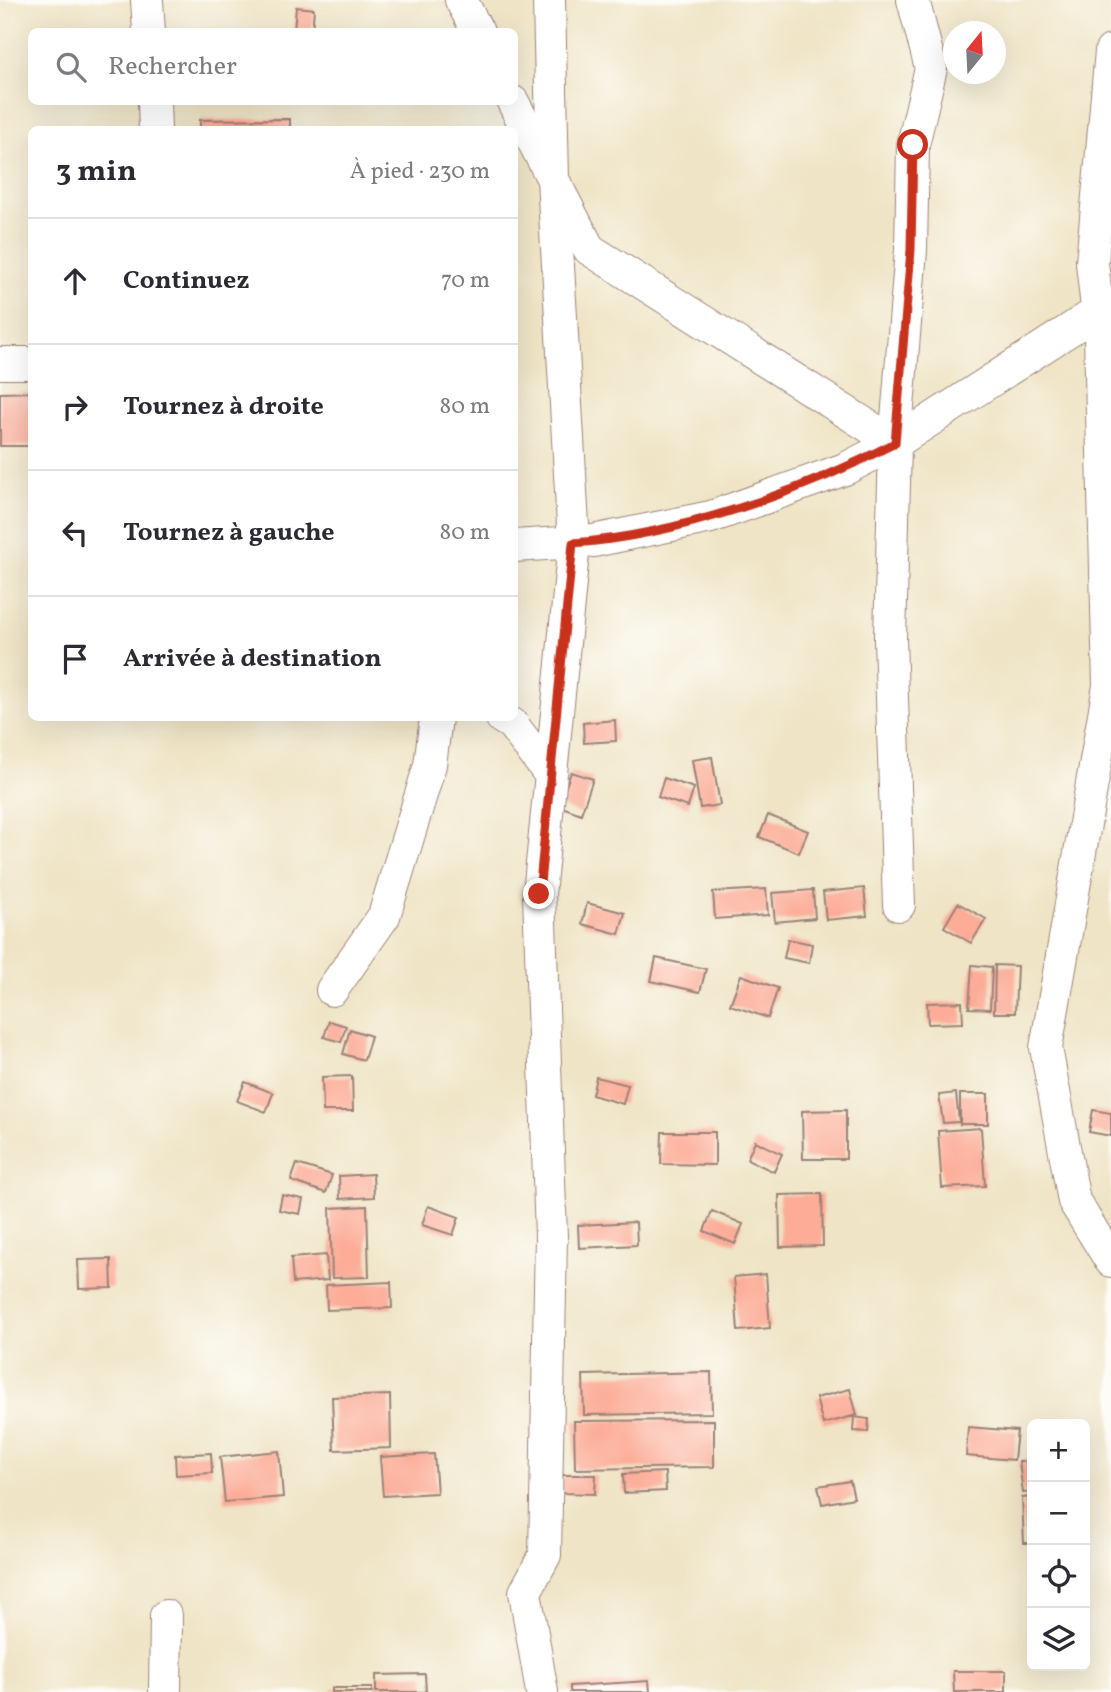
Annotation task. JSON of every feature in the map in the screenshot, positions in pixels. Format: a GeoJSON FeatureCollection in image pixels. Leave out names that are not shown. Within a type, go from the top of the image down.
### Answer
{"type":"FeatureCollection","features":[{"type":"Feature","properties":{"kind":"street"},"geometry":{"type":"LineString","coordinates":[[147,0],[149,28]]}},
{"type":"Feature","properties":{"kind":"street"},"geometry":{"type":"LineString","coordinates":[[461,0],[476,28]]}},
{"type":"Feature","properties":{"kind":"street"},"geometry":{"type":"LineString","coordinates":[[542,1692],[525,1592],[545,1555],[551,1236],[539,894],[573,543],[553,179],[549,0]]}},
{"type":"Feature","properties":{"kind":"street"},"geometry":{"type":"LineString","coordinates":[[899,905],[890,639],[895,443],[911,250],[913,145],[931,68],[913,0]]}},
{"type":"Feature","properties":{"kind":"street"},"geometry":{"type":"LineString","coordinates":[[1111,51],[1092,263],[1105,322],[1109,686],[1046,1048],[1074,1201],[1111,1261]]}},
{"type":"Feature","properties":{"kind":"street"},"geometry":{"type":"LineString","coordinates":[[154,105],[155,126]]}},
{"type":"Feature","properties":{"kind":"street"},"geometry":{"type":"LineString","coordinates":[[515,105],[589,249],[895,443]]}},
{"type":"Feature","properties":{"kind":"street"},"geometry":{"type":"LineString","coordinates":[[518,545],[573,543],[711,517],[845,469],[1105,322]]}},
{"type":"Feature","properties":{"kind":"street"},"geometry":{"type":"LineString","coordinates":[[0,363],[28,363]]}},
{"type":"Feature","properties":{"kind":"street"},"geometry":{"type":"LineString","coordinates":[[332,990],[384,916],[430,765],[436,721]]}},
{"type":"Feature","properties":{"kind":"street"},"geometry":{"type":"LineString","coordinates":[[507,721],[549,773]]}},
{"type":"Feature","properties":{"kind":"street"},"geometry":{"type":"LineString","coordinates":[[165,1692],[166,1616]]}},
{"type":"Feature","properties":{"kind":"building"},"geometry":{"type":"Polygon","coordinates":[[[296,7],[314,9],[312,28],[294,28],[296,7]]]}},
{"type":"Feature","properties":{"kind":"building"},"geometry":{"type":"Polygon","coordinates":[[[290,119],[290,126],[200,126],[200,120],[290,119]]]}},
{"type":"Feature","properties":{"kind":"building"},"geometry":{"type":"Polygon","coordinates":[[[28,392],[28,446],[0,446],[0,393],[28,392]]]}},
{"type":"Feature","properties":{"kind":"building"},"geometry":{"type":"Polygon","coordinates":[[[615,720],[616,741],[584,743],[583,723],[615,720]]]}},
{"type":"Feature","properties":{"kind":"building"},"geometry":{"type":"Polygon","coordinates":[[[712,757],[720,805],[700,808],[692,760],[712,757]]]}},
{"type":"Feature","properties":{"kind":"building"},"geometry":{"type":"Polygon","coordinates":[[[571,772],[593,779],[581,814],[559,806],[571,772]]]}},
{"type":"Feature","properties":{"kind":"building"},"geometry":{"type":"Polygon","coordinates":[[[664,778],[694,788],[688,807],[658,797],[664,778]]]}},
{"type":"Feature","properties":{"kind":"building"},"geometry":{"type":"Polygon","coordinates":[[[768,815],[808,831],[799,853],[759,837],[768,815]]]}},
{"type":"Feature","properties":{"kind":"building"},"geometry":{"type":"Polygon","coordinates":[[[864,888],[867,916],[826,920],[823,892],[864,888]]]}},
{"type":"Feature","properties":{"kind":"building"},"geometry":{"type":"Polygon","coordinates":[[[766,889],[768,915],[715,919],[713,892],[766,889]]]}},
{"type":"Feature","properties":{"kind":"building"},"geometry":{"type":"Polygon","coordinates":[[[813,890],[815,918],[775,922],[772,893],[813,890]]]}},
{"type":"Feature","properties":{"kind":"building"},"geometry":{"type":"Polygon","coordinates":[[[587,903],[625,913],[619,934],[582,924],[587,903]]]}},
{"type":"Feature","properties":{"kind":"building"},"geometry":{"type":"Polygon","coordinates":[[[958,903],[986,919],[971,943],[944,927],[958,903]]]}},
{"type":"Feature","properties":{"kind":"building"},"geometry":{"type":"Polygon","coordinates":[[[788,939],[812,944],[809,963],[784,958],[788,939]]]}},
{"type":"Feature","properties":{"kind":"building"},"geometry":{"type":"Polygon","coordinates":[[[656,958],[706,969],[700,992],[651,981],[656,958]]]}},
{"type":"Feature","properties":{"kind":"building"},"geometry":{"type":"Polygon","coordinates":[[[972,965],[992,967],[990,1009],[969,1008],[972,965]]]}},
{"type":"Feature","properties":{"kind":"building"},"geometry":{"type":"Polygon","coordinates":[[[995,965],[1017,966],[1015,1013],[994,1013],[995,965]]]}},
{"type":"Feature","properties":{"kind":"building"},"geometry":{"type":"Polygon","coordinates":[[[741,975],[778,988],[768,1018],[730,1005],[741,975]]]}},
{"type":"Feature","properties":{"kind":"building"},"geometry":{"type":"Polygon","coordinates":[[[962,1002],[963,1023],[928,1024],[927,1003],[962,1002]]]}},
{"type":"Feature","properties":{"kind":"building"},"geometry":{"type":"Polygon","coordinates":[[[329,1021],[346,1026],[341,1042],[324,1037],[329,1021]]]}},
{"type":"Feature","properties":{"kind":"building"},"geometry":{"type":"Polygon","coordinates":[[[350,1029],[371,1036],[364,1060],[343,1054],[350,1029]]]}},
{"type":"Feature","properties":{"kind":"building"},"geometry":{"type":"Polygon","coordinates":[[[352,1076],[353,1111],[323,1111],[322,1077],[352,1076]]]}},
{"type":"Feature","properties":{"kind":"building"},"geometry":{"type":"Polygon","coordinates":[[[596,1077],[628,1085],[623,1104],[592,1095],[596,1077]]]}},
{"type":"Feature","properties":{"kind":"building"},"geometry":{"type":"Polygon","coordinates":[[[245,1082],[273,1093],[266,1112],[237,1101],[245,1082]]]}},
{"type":"Feature","properties":{"kind":"building"},"geometry":{"type":"Polygon","coordinates":[[[956,1093],[959,1122],[943,1123],[939,1095],[956,1093]]]}},
{"type":"Feature","properties":{"kind":"building"},"geometry":{"type":"Polygon","coordinates":[[[960,1094],[988,1094],[988,1124],[960,1124],[960,1094]]]}},
{"type":"Feature","properties":{"kind":"building"},"geometry":{"type":"Polygon","coordinates":[[[846,1110],[846,1159],[803,1159],[802,1111],[846,1110]]]}},
{"type":"Feature","properties":{"kind":"building"},"geometry":{"type":"Polygon","coordinates":[[[1093,1110],[1111,1113],[1111,1136],[1089,1132],[1093,1110]]]}},
{"type":"Feature","properties":{"kind":"building"},"geometry":{"type":"Polygon","coordinates":[[[981,1128],[985,1186],[942,1188],[938,1131],[981,1128]]]}},
{"type":"Feature","properties":{"kind":"building"},"geometry":{"type":"Polygon","coordinates":[[[662,1132],[715,1132],[715,1165],[661,1164],[662,1132]]]}},
{"type":"Feature","properties":{"kind":"building"},"geometry":{"type":"Polygon","coordinates":[[[755,1141],[782,1154],[774,1172],[747,1159],[755,1141]]]}},
{"type":"Feature","properties":{"kind":"building"},"geometry":{"type":"Polygon","coordinates":[[[297,1164],[332,1175],[326,1193],[291,1181],[297,1164]]]}},
{"type":"Feature","properties":{"kind":"building"},"geometry":{"type":"Polygon","coordinates":[[[373,1174],[374,1197],[340,1199],[339,1176],[373,1174]]]}},
{"type":"Feature","properties":{"kind":"building"},"geometry":{"type":"Polygon","coordinates":[[[822,1194],[823,1246],[780,1247],[779,1195],[822,1194]]]}},
{"type":"Feature","properties":{"kind":"building"},"geometry":{"type":"Polygon","coordinates":[[[282,1195],[303,1199],[300,1214],[279,1210],[282,1195]]]}},
{"type":"Feature","properties":{"kind":"building"},"geometry":{"type":"Polygon","coordinates":[[[367,1206],[369,1277],[332,1278],[330,1208],[367,1206]]]}},
{"type":"Feature","properties":{"kind":"building"},"geometry":{"type":"Polygon","coordinates":[[[428,1206],[459,1217],[453,1235],[422,1225],[428,1206]]]}},
{"type":"Feature","properties":{"kind":"building"},"geometry":{"type":"Polygon","coordinates":[[[712,1211],[743,1224],[735,1244],[704,1231],[712,1211]]]}},
{"type":"Feature","properties":{"kind":"building"},"geometry":{"type":"Polygon","coordinates":[[[636,1222],[637,1245],[579,1248],[578,1225],[636,1222]]]}},
{"type":"Feature","properties":{"kind":"building"},"geometry":{"type":"Polygon","coordinates":[[[326,1255],[328,1280],[293,1283],[291,1258],[326,1255]]]}},
{"type":"Feature","properties":{"kind":"building"},"geometry":{"type":"Polygon","coordinates":[[[111,1259],[112,1288],[79,1289],[78,1260],[111,1259]]]}},
{"type":"Feature","properties":{"kind":"building"},"geometry":{"type":"Polygon","coordinates":[[[766,1274],[770,1328],[738,1331],[734,1277],[766,1274]]]}},
{"type":"Feature","properties":{"kind":"building"},"geometry":{"type":"Polygon","coordinates":[[[391,1282],[392,1308],[327,1310],[326,1285],[391,1282]]]}},
{"type":"Feature","properties":{"kind":"building"},"geometry":{"type":"Polygon","coordinates":[[[711,1372],[712,1413],[584,1415],[583,1375],[711,1372]]]}},
{"type":"Feature","properties":{"kind":"building"},"geometry":{"type":"Polygon","coordinates":[[[850,1389],[857,1415],[823,1424],[816,1398],[850,1389]]]}},
{"type":"Feature","properties":{"kind":"building"},"geometry":{"type":"Polygon","coordinates":[[[390,1395],[391,1448],[334,1450],[332,1397],[390,1395]]]}},
{"type":"Feature","properties":{"kind":"building"},"geometry":{"type":"Polygon","coordinates":[[[854,1417],[869,1419],[868,1432],[853,1431],[854,1417]]]}},
{"type":"Feature","properties":{"kind":"building"},"geometry":{"type":"Polygon","coordinates":[[[714,1420],[714,1467],[575,1469],[574,1421],[714,1420]]]}},
{"type":"Feature","properties":{"kind":"building"},"geometry":{"type":"Polygon","coordinates":[[[968,1427],[1017,1431],[1014,1460],[966,1456],[968,1427]]]}},
{"type":"Feature","properties":{"kind":"building"},"geometry":{"type":"Polygon","coordinates":[[[279,1451],[283,1497],[225,1502],[220,1457],[279,1451]]]}},
{"type":"Feature","properties":{"kind":"building"},"geometry":{"type":"Polygon","coordinates":[[[211,1453],[212,1473],[176,1475],[175,1455],[211,1453]]]}},
{"type":"Feature","properties":{"kind":"building"},"geometry":{"type":"Polygon","coordinates":[[[434,1454],[437,1493],[383,1496],[380,1457],[434,1454]]]}},
{"type":"Feature","properties":{"kind":"building"},"geometry":{"type":"Polygon","coordinates":[[[1027,1461],[1027,1493],[1023,1493],[1019,1462],[1027,1461]]]}},
{"type":"Feature","properties":{"kind":"building"},"geometry":{"type":"Polygon","coordinates":[[[665,1472],[666,1491],[624,1493],[623,1474],[665,1472]]]}},
{"type":"Feature","properties":{"kind":"building"},"geometry":{"type":"Polygon","coordinates":[[[562,1475],[596,1475],[595,1494],[562,1493],[562,1475]]]}},
{"type":"Feature","properties":{"kind":"building"},"geometry":{"type":"Polygon","coordinates":[[[850,1481],[854,1498],[822,1504],[818,1486],[850,1481]]]}},
{"type":"Feature","properties":{"kind":"building"},"geometry":{"type":"Polygon","coordinates":[[[1022,1498],[1027,1498],[1027,1543],[1024,1543],[1022,1498]]]}},
{"type":"Feature","properties":{"kind":"building"},"geometry":{"type":"Polygon","coordinates":[[[953,1671],[1006,1671],[1006,1692],[954,1692],[953,1671]]]}},
{"type":"Feature","properties":{"kind":"building"},"geometry":{"type":"Polygon","coordinates":[[[425,1674],[426,1692],[376,1692],[376,1675],[425,1674]]]}},
{"type":"Feature","properties":{"kind":"building"},"geometry":{"type":"Polygon","coordinates":[[[649,1681],[650,1692],[570,1692],[570,1686],[649,1681]]]}},
{"type":"Feature","properties":{"kind":"building"},"geometry":{"type":"Polygon","coordinates":[[[332,1688],[372,1688],[372,1692],[332,1692],[332,1688]]]}},
{"type":"Feature","properties":{"kind":"route"},"geometry":{"type":"LineString","coordinates":[[539,894],[573,543],[711,517],[845,469],[895,443],[911,250],[913,145]]}}]}
